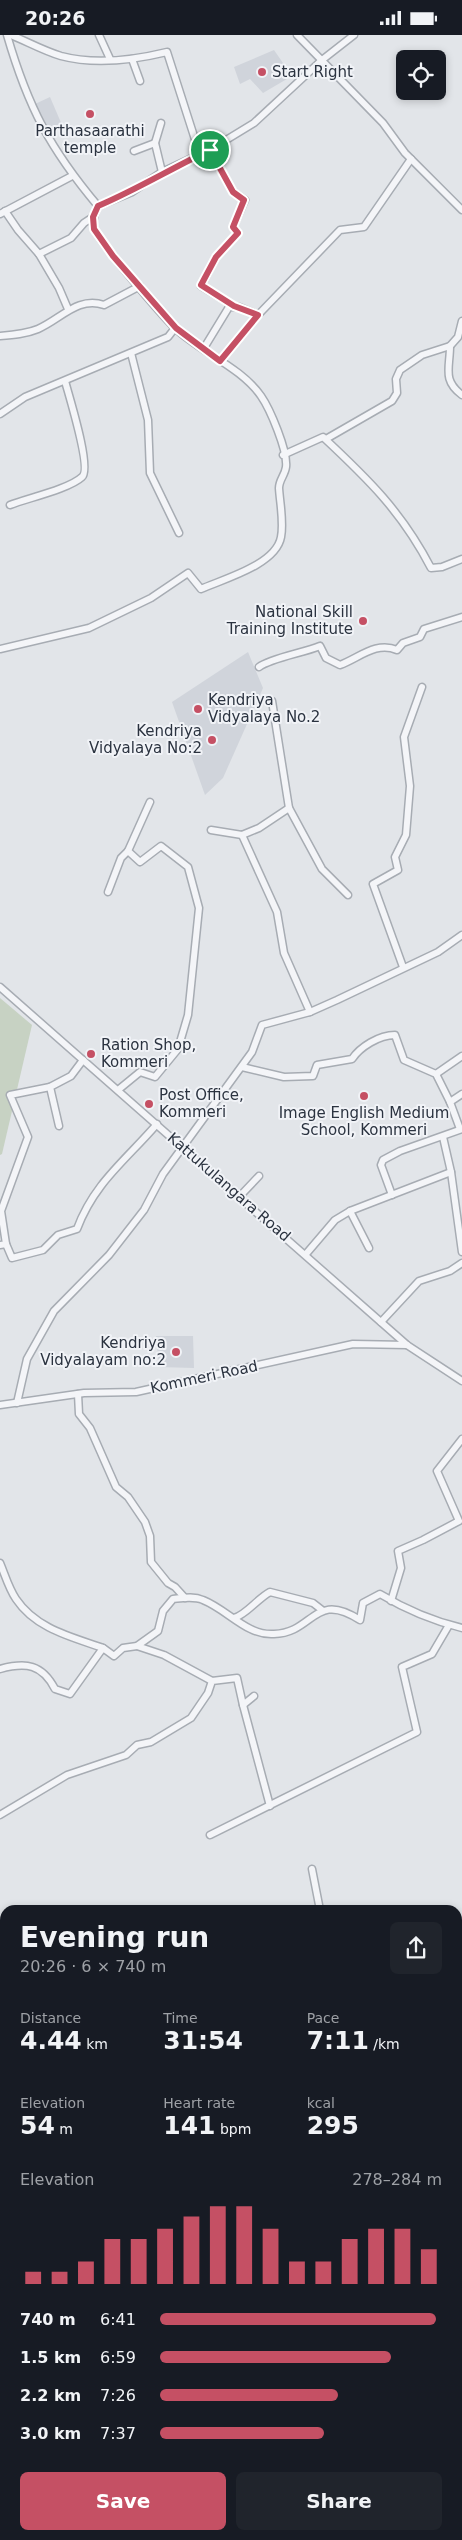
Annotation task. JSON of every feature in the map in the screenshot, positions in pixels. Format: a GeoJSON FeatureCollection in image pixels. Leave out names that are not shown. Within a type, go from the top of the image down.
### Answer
{"type":"FeatureCollection","features":[{"type":"Feature","properties":{"kind":"street"},"geometry":{"type":"LineString","coordinates":[[7,35],[22,84],[41,128],[72,176],[98,206]]}},
{"type":"Feature","properties":{"kind":"street"},"geometry":{"type":"LineString","coordinates":[[11,35],[60,55],[80,60],[132,59],[167,52],[200,155]]}},
{"type":"Feature","properties":{"kind":"street"},"geometry":{"type":"LineString","coordinates":[[99,35],[110,59]]}},
{"type":"Feature","properties":{"kind":"street"},"geometry":{"type":"LineString","coordinates":[[297,35],[383,123],[411,159],[462,211]]}},
{"type":"Feature","properties":{"kind":"street"},"geometry":{"type":"LineString","coordinates":[[0,649],[89,628],[151,598],[188,573],[201,589],[245,572],[273,552],[281,539],[279,483],[286,466],[276,422],[260,395],[204,348],[176,328],[113,256],[94,229],[93,217],[98,206],[132,192],[162,172],[210,150],[254,123],[322,60],[354,35]]}},
{"type":"Feature","properties":{"kind":"street"},"geometry":{"type":"LineString","coordinates":[[132,59],[140,81]]}},
{"type":"Feature","properties":{"kind":"street"},"geometry":{"type":"LineString","coordinates":[[161,123],[155,143],[162,172]]}},
{"type":"Feature","properties":{"kind":"street"},"geometry":{"type":"LineString","coordinates":[[134,151],[155,143]]}},
{"type":"Feature","properties":{"kind":"street"},"geometry":{"type":"LineString","coordinates":[[210,150],[233,192],[244,200],[233,227],[238,233],[216,257],[201,285],[234,306],[258,315]]}},
{"type":"Feature","properties":{"kind":"street"},"geometry":{"type":"LineString","coordinates":[[220,361],[258,315],[340,230],[364,227],[411,159]]}},
{"type":"Feature","properties":{"kind":"street"},"geometry":{"type":"LineString","coordinates":[[68,309],[59,287],[39,254],[3,212],[72,176]]}},
{"type":"Feature","properties":{"kind":"street"},"geometry":{"type":"LineString","coordinates":[[39,254],[71,238],[84,223],[93,217]]}},
{"type":"Feature","properties":{"kind":"street"},"geometry":{"type":"LineString","coordinates":[[0,336],[37,329],[61,317],[68,309],[94,301],[104,305],[140,286]]}},
{"type":"Feature","properties":{"kind":"street"},"geometry":{"type":"LineString","coordinates":[[204,348],[229,307],[234,306]]}},
{"type":"Feature","properties":{"kind":"street"},"geometry":{"type":"LineString","coordinates":[[326,439],[392,401],[397,393],[396,379],[400,370],[422,355],[450,346],[458,337],[462,321]]}},
{"type":"Feature","properties":{"kind":"street"},"geometry":{"type":"LineString","coordinates":[[0,413],[25,397],[168,337],[176,328]]}},
{"type":"Feature","properties":{"kind":"street"},"geometry":{"type":"LineString","coordinates":[[450,346],[451,363],[448,373],[451,387],[462,395]]}},
{"type":"Feature","properties":{"kind":"street"},"geometry":{"type":"LineString","coordinates":[[131,353],[148,420],[150,473],[179,533]]}},
{"type":"Feature","properties":{"kind":"street"},"geometry":{"type":"LineString","coordinates":[[10,505],[83,477],[85,472],[84,457],[65,381]]}},
{"type":"Feature","properties":{"kind":"street"},"geometry":{"type":"LineString","coordinates":[[283,455],[324,437],[380,492],[415,536],[431,568],[442,567],[462,559]]}},
{"type":"Feature","properties":{"kind":"street"},"geometry":{"type":"LineString","coordinates":[[259,667],[266,662],[302,653],[320,646],[326,658],[340,665],[370,650],[387,646],[397,650],[404,643],[420,637],[424,629],[462,617]]}},
{"type":"Feature","properties":{"kind":"street"},"geometry":{"type":"LineString","coordinates":[[403,967],[373,884],[398,870],[395,857],[406,835],[410,786],[404,737],[422,687]]}},
{"type":"Feature","properties":{"kind":"street"},"geometry":{"type":"LineString","coordinates":[[272,701],[289,808],[322,869],[348,895]]}},
{"type":"Feature","properties":{"kind":"street"},"geometry":{"type":"LineString","coordinates":[[108,892],[121,858],[128,851],[150,802]]}},
{"type":"Feature","properties":{"kind":"street"},"geometry":{"type":"LineString","coordinates":[[211,830],[242,835],[259,828],[289,808]]}},
{"type":"Feature","properties":{"kind":"street"},"geometry":{"type":"LineString","coordinates":[[242,835],[277,912],[284,953],[310,1012]]}},
{"type":"Feature","properties":{"kind":"street"},"geometry":{"type":"LineString","coordinates":[[118,1090],[140,1072],[155,1077],[178,1049],[188,1015],[199,908],[188,867],[161,846],[140,862],[128,851]]}},
{"type":"Feature","properties":{"kind":"street"},"geometry":{"type":"LineString","coordinates":[[17,1403],[27,1359],[54,1311],[109,1255],[144,1210],[163,1174],[252,1052],[262,1025],[310,1012],[438,951],[462,935]]}},
{"type":"Feature","properties":{"kind":"street","name":"Kattukulangara Road"},"geometry":{"type":"LineString","coordinates":[[0,987],[408,1345],[462,1381]]}},
{"type":"Feature","properties":{"kind":"street"},"geometry":{"type":"LineString","coordinates":[[242,1067],[284,1077],[313,1075],[317,1065],[352,1059],[358,1050],[391,1035],[395,1035],[404,1060],[436,1074],[461,1129],[400,1151],[383,1160],[381,1165],[392,1195]]}},
{"type":"Feature","properties":{"kind":"street"},"geometry":{"type":"LineString","coordinates":[[436,1074],[462,1056]]}},
{"type":"Feature","properties":{"kind":"street"},"geometry":{"type":"LineString","coordinates":[[84,1060],[71,1076],[50,1087],[10,1095],[28,1137],[1,1211],[3,1245],[12,1258],[43,1250],[58,1235],[77,1229],[85,1207],[100,1185],[157,1124]]}},
{"type":"Feature","properties":{"kind":"street"},"geometry":{"type":"LineString","coordinates":[[50,1087],[59,1126]]}},
{"type":"Feature","properties":{"kind":"street"},"geometry":{"type":"LineString","coordinates":[[450,1102],[462,1094]]}},
{"type":"Feature","properties":{"kind":"street"},"geometry":{"type":"LineString","coordinates":[[443,1137],[451,1172],[462,1252]]}},
{"type":"Feature","properties":{"kind":"street"},"geometry":{"type":"LineString","coordinates":[[306,1254],[335,1219],[350,1211],[451,1172]]}},
{"type":"Feature","properties":{"kind":"street"},"geometry":{"type":"LineString","coordinates":[[240,1196],[259,1175]]}},
{"type":"Feature","properties":{"kind":"street"},"geometry":{"type":"LineString","coordinates":[[350,1211],[369,1248]]}},
{"type":"Feature","properties":{"kind":"street"},"geometry":{"type":"LineString","coordinates":[[381,1321],[419,1281],[426,1277],[450,1271],[462,1263]]}},
{"type":"Feature","properties":{"kind":"street","name":"Kommeri Road"},"geometry":{"type":"LineString","coordinates":[[0,1405],[78,1394],[136,1392],[353,1344],[408,1345]]}},
{"type":"Feature","properties":{"kind":"street"},"geometry":{"type":"LineString","coordinates":[[78,1394],[78,1414],[90,1427],[116,1487],[128,1497],[145,1522],[150,1536],[151,1562],[168,1583],[175,1587],[185,1598]]}},
{"type":"Feature","properties":{"kind":"street"},"geometry":{"type":"LineString","coordinates":[[391,1601],[401,1568],[398,1551],[460,1520],[437,1471],[462,1439]]}},
{"type":"Feature","properties":{"kind":"street"},"geometry":{"type":"LineString","coordinates":[[0,1564],[16,1600],[37,1620],[56,1632],[104,1648],[114,1656],[123,1648],[137,1646],[164,1655],[212,1681],[237,1678],[270,1806]]}},
{"type":"Feature","properties":{"kind":"street"},"geometry":{"type":"LineString","coordinates":[[234,1618],[240,1617],[259,1598],[270,1592],[313,1603],[322,1610]]}},
{"type":"Feature","properties":{"kind":"street"},"geometry":{"type":"LineString","coordinates":[[137,1646],[158,1631],[163,1611],[173,1599],[185,1598],[202,1600],[234,1618],[252,1631],[273,1635],[296,1629],[311,1616],[322,1610],[328,1609],[348,1613],[360,1620],[363,1603],[380,1594],[391,1601],[449,1625],[462,1628]]}},
{"type":"Feature","properties":{"kind":"street"},"geometry":{"type":"LineString","coordinates":[[210,1835],[417,1732],[402,1667],[432,1654],[449,1625]]}},
{"type":"Feature","properties":{"kind":"street"},"geometry":{"type":"LineString","coordinates":[[0,1669],[16,1665],[27,1665],[47,1675],[55,1689],[70,1694],[104,1648]]}},
{"type":"Feature","properties":{"kind":"street"},"geometry":{"type":"LineString","coordinates":[[0,1815],[67,1775],[126,1755],[137,1745],[151,1742],[191,1719],[212,1681]]}},
{"type":"Feature","properties":{"kind":"street"},"geometry":{"type":"LineString","coordinates":[[243,1705],[254,1696]]}},
{"type":"Feature","properties":{"kind":"street"},"geometry":{"type":"LineString","coordinates":[[312,1869],[319,1905]]}},
{"type":"Feature","properties":{"kind":"shaded area","name":"Start Right"},"geometry":{"type":"Polygon","coordinates":[[[274,50],[292,76],[263,93],[250,79],[240,84],[234,67],[274,50]]]}},
{"type":"Feature","properties":{"kind":"shaded area"},"geometry":{"type":"Polygon","coordinates":[[[50,97],[62,125],[48,133],[35,104],[50,97]]]}},
{"type":"Feature","properties":{"kind":"shaded area","name":"Kendriya Vidyalaya No:2"},"geometry":{"type":"Polygon","coordinates":[[[248,652],[263,688],[223,778],[205,795],[172,702],[248,652]]]}},
{"type":"Feature","properties":{"kind":"shaded area","name":"Kendriya Vidyalayam no:2"},"geometry":{"type":"Polygon","coordinates":[[[156,1336],[193,1336],[194,1368],[159,1367],[156,1336]]]}},
{"type":"Feature","properties":{"kind":"green space"},"geometry":{"type":"Polygon","coordinates":[[[0,998],[32,1025],[2,1154],[0,1155],[0,998]]]}},
{"type":"Feature","properties":{"kind":"place","name":"Start Right"},"geometry":{"type":"Point","coordinates":[262,72]}},
{"type":"Feature","properties":{"kind":"place","name":"Parthasaarathi temple"},"geometry":{"type":"Point","coordinates":[90,114]}},
{"type":"Feature","properties":{"kind":"place","name":"National Skill Training Institute"},"geometry":{"type":"Point","coordinates":[363,621]}},
{"type":"Feature","properties":{"kind":"place","name":"Kendriya Vidyalaya No.2"},"geometry":{"type":"Point","coordinates":[198,709]}},
{"type":"Feature","properties":{"kind":"place","name":"Kendriya Vidyalaya No:2"},"geometry":{"type":"Point","coordinates":[212,740]}},
{"type":"Feature","properties":{"kind":"place","name":"Ration Shop, Kommeri"},"geometry":{"type":"Point","coordinates":[91,1054]}},
{"type":"Feature","properties":{"kind":"place","name":"Image English Medium School, Kommeri"},"geometry":{"type":"Point","coordinates":[364,1096]}},
{"type":"Feature","properties":{"kind":"place","name":"Post Office, Kommeri"},"geometry":{"type":"Point","coordinates":[149,1104]}},
{"type":"Feature","properties":{"kind":"place","name":"Kendriya Vidyalayam no:2"},"geometry":{"type":"Point","coordinates":[176,1352]}},
{"type":"Feature","properties":{"kind":"route"},"geometry":{"type":"LineString","coordinates":[[210,150],[233,192],[244,200],[233,227],[238,233],[216,257],[201,285],[234,306],[258,315],[220,361],[176,328],[113,256],[94,229],[93,217],[98,206],[132,192],[162,172],[210,150]]}}]}
